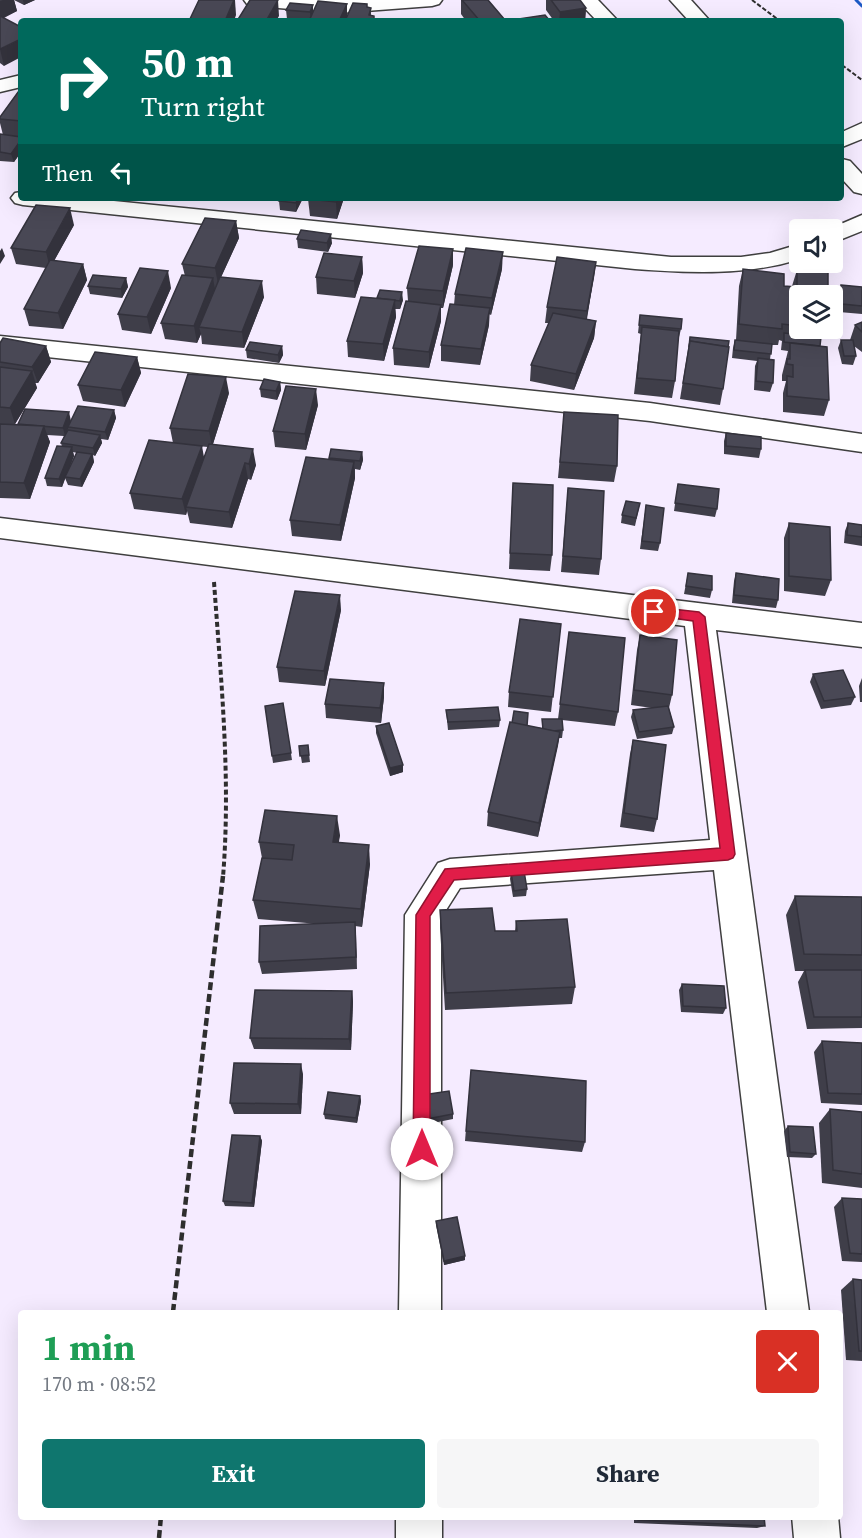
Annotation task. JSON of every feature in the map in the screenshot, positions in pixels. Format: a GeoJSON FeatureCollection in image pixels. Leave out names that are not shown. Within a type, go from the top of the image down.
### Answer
{"type":"FeatureCollection","features":[{"type":"Feature","properties":{"kind":"street"},"geometry":{"type":"LineString","coordinates":[[254,0],[339,7],[432,0]]}},
{"type":"Feature","properties":{"kind":"street"},"geometry":{"type":"LineString","coordinates":[[587,0],[605,18]]}},
{"type":"Feature","properties":{"kind":"street"},"geometry":{"type":"LineString","coordinates":[[680,0],[697,18]]}},
{"type":"Feature","properties":{"kind":"street"},"geometry":{"type":"LineString","coordinates":[[0,86],[18,82]]}},
{"type":"Feature","properties":{"kind":"street"},"geometry":{"type":"LineString","coordinates":[[844,139],[862,130]]}},
{"type":"Feature","properties":{"kind":"street"},"geometry":{"type":"LineString","coordinates":[[844,168],[862,186]]}},
{"type":"Feature","properties":{"kind":"street"},"geometry":{"type":"LineString","coordinates":[[0,195],[18,197]]}},
{"type":"Feature","properties":{"kind":"street"},"geometry":{"type":"LineString","coordinates":[[51,201],[685,264],[766,262],[789,255]]}},
{"type":"Feature","properties":{"kind":"street"},"geometry":{"type":"LineString","coordinates":[[843,231],[862,222]]}},
{"type":"Feature","properties":{"kind":"street"},"geometry":{"type":"LineString","coordinates":[[0,345],[650,412],[862,443]]}},
{"type":"Feature","properties":{"kind":"street"},"geometry":{"type":"LineString","coordinates":[[0,528],[212,553],[474,590],[862,635]]}},
{"type":"Feature","properties":{"kind":"street"},"geometry":{"type":"LineString","coordinates":[[699,617],[788,1310]]}},
{"type":"Feature","properties":{"kind":"street"},"geometry":{"type":"LineString","coordinates":[[420,1310],[423,915],[450,874],[728,854]]}},
{"type":"Feature","properties":{"kind":"street"},"geometry":{"type":"LineString","coordinates":[[419,1520],[419,1538]]}},
{"type":"Feature","properties":{"kind":"street"},"geometry":{"type":"LineString","coordinates":[[815,1520],[817,1538]]}},
{"type":"Feature","properties":{"kind":"path"},"geometry":{"type":"LineString","coordinates":[[752,0],[776,18]]}},
{"type":"Feature","properties":{"kind":"path"},"geometry":{"type":"LineString","coordinates":[[844,66],[862,80]]}},
{"type":"Feature","properties":{"kind":"path"},"geometry":{"type":"LineString","coordinates":[[173,1310],[219,925],[226,837],[226,751],[212,553]]}},
{"type":"Feature","properties":{"kind":"path"},"geometry":{"type":"LineString","coordinates":[[159,1538],[161,1520]]}},
{"type":"Feature","properties":{"kind":"building"},"geometry":{"type":"Polygon","coordinates":[[[199,0],[234,0],[226,18],[190,18],[199,0]]]}},
{"type":"Feature","properties":{"kind":"building"},"geometry":{"type":"Polygon","coordinates":[[[250,0],[278,0],[268,18],[239,18],[250,0]]]}},
{"type":"Feature","properties":{"kind":"building"},"geometry":{"type":"Polygon","coordinates":[[[462,0],[488,0],[503,18],[477,18],[462,0]]]}},
{"type":"Feature","properties":{"kind":"building"},"geometry":{"type":"Polygon","coordinates":[[[551,0],[580,0],[586,8],[560,12],[551,0]]]}},
{"type":"Feature","properties":{"kind":"building"},"geometry":{"type":"Polygon","coordinates":[[[318,1],[347,4],[340,18],[310,18],[318,1]]]}},
{"type":"Feature","properties":{"kind":"building"},"geometry":{"type":"Polygon","coordinates":[[[290,3],[313,5],[310,12],[286,10],[290,3]]]}},
{"type":"Feature","properties":{"kind":"building"},"geometry":{"type":"Polygon","coordinates":[[[353,3],[367,4],[367,7],[371,8],[369,15],[374,16],[374,18],[346,18],[353,3]]]}},
{"type":"Feature","properties":{"kind":"building"},"geometry":{"type":"Polygon","coordinates":[[[545,15],[548,18],[525,18],[545,15]]]}},
{"type":"Feature","properties":{"kind":"building"},"geometry":{"type":"Polygon","coordinates":[[[0,16],[18,25],[18,40],[0,49],[0,16]]]}},
{"type":"Feature","properties":{"kind":"building"},"geometry":{"type":"Polygon","coordinates":[[[18,92],[18,121],[0,119],[18,92]]]}},
{"type":"Feature","properties":{"kind":"building"},"geometry":{"type":"Polygon","coordinates":[[[0,134],[18,137],[18,144],[11,154],[0,152],[0,134]]]}},
{"type":"Feature","properties":{"kind":"building"},"geometry":{"type":"Polygon","coordinates":[[[36,205],[70,208],[46,252],[11,248],[36,205]]]}},
{"type":"Feature","properties":{"kind":"building"},"geometry":{"type":"Polygon","coordinates":[[[205,218],[236,221],[215,268],[182,264],[205,218]]]}},
{"type":"Feature","properties":{"kind":"building"},"geometry":{"type":"Polygon","coordinates":[[[301,230],[331,234],[327,243],[297,239],[301,230]]]}},
{"type":"Feature","properties":{"kind":"building"},"geometry":{"type":"Polygon","coordinates":[[[419,246],[453,249],[443,291],[407,288],[419,246]]]}},
{"type":"Feature","properties":{"kind":"building"},"geometry":{"type":"Polygon","coordinates":[[[466,248],[503,252],[492,298],[455,294],[466,248]]]}},
{"type":"Feature","properties":{"kind":"building"},"geometry":{"type":"Polygon","coordinates":[[[324,253],[362,257],[354,281],[316,277],[324,253]]]}},
{"type":"Feature","properties":{"kind":"building"},"geometry":{"type":"Polygon","coordinates":[[[557,257],[596,262],[587,311],[547,307],[557,257]]]}},
{"type":"Feature","properties":{"kind":"building"},"geometry":{"type":"Polygon","coordinates":[[[50,260],[83,264],[58,313],[24,309],[50,260]]]}},
{"type":"Feature","properties":{"kind":"building"},"geometry":{"type":"Polygon","coordinates":[[[140,268],[168,271],[147,317],[118,314],[140,268]]]}},
{"type":"Feature","properties":{"kind":"building"},"geometry":{"type":"Polygon","coordinates":[[[743,269],[784,274],[784,286],[789,286],[789,325],[782,324],[782,329],[739,324],[743,269]]]}},
{"type":"Feature","properties":{"kind":"building"},"geometry":{"type":"Polygon","coordinates":[[[797,273],[828,273],[828,285],[797,285],[797,273]]]}},
{"type":"Feature","properties":{"kind":"building"},"geometry":{"type":"Polygon","coordinates":[[[93,275],[126,278],[121,289],[88,286],[93,275]]]}},
{"type":"Feature","properties":{"kind":"building"},"geometry":{"type":"Polygon","coordinates":[[[182,275],[213,278],[194,326],[161,323],[182,275]]]}},
{"type":"Feature","properties":{"kind":"building"},"geometry":{"type":"Polygon","coordinates":[[[220,277],[262,281],[242,332],[199,327],[220,277]]]}},
{"type":"Feature","properties":{"kind":"building"},"geometry":{"type":"Polygon","coordinates":[[[843,285],[862,287],[862,306],[843,304],[843,285]]]}},
{"type":"Feature","properties":{"kind":"building"},"geometry":{"type":"Polygon","coordinates":[[[380,290],[402,292],[400,301],[377,298],[380,290]]]}},
{"type":"Feature","properties":{"kind":"building"},"geometry":{"type":"Polygon","coordinates":[[[361,297],[395,300],[383,344],[347,341],[361,297]]]}},
{"type":"Feature","properties":{"kind":"building"},"geometry":{"type":"Polygon","coordinates":[[[406,301],[441,305],[429,352],[393,348],[406,301]]]}},
{"type":"Feature","properties":{"kind":"building"},"geometry":{"type":"Polygon","coordinates":[[[450,304],[490,308],[481,349],[441,345],[450,304]]]}},
{"type":"Feature","properties":{"kind":"building"},"geometry":{"type":"Polygon","coordinates":[[[553,313],[596,321],[576,374],[531,365],[553,313]]]}},
{"type":"Feature","properties":{"kind":"building"},"geometry":{"type":"Polygon","coordinates":[[[640,315],[682,319],[681,329],[639,325],[640,315]]]}},
{"type":"Feature","properties":{"kind":"building"},"geometry":{"type":"Polygon","coordinates":[[[862,322],[862,332],[855,325],[862,322]]]}},
{"type":"Feature","properties":{"kind":"building"},"geometry":{"type":"Polygon","coordinates":[[[642,327],[679,331],[675,381],[637,378],[642,327]]]}},
{"type":"Feature","properties":{"kind":"building"},"geometry":{"type":"Polygon","coordinates":[[[784,333],[789,334],[789,339],[821,339],[820,346],[784,342],[784,333]]]}},
{"type":"Feature","properties":{"kind":"building"},"geometry":{"type":"Polygon","coordinates":[[[690,337],[729,341],[728,347],[690,341],[689,347],[690,337]]]}},
{"type":"Feature","properties":{"kind":"building"},"geometry":{"type":"Polygon","coordinates":[[[3,338],[46,346],[32,367],[0,362],[0,343],[3,338]]]}},
{"type":"Feature","properties":{"kind":"building"},"geometry":{"type":"Polygon","coordinates":[[[735,340],[772,344],[771,354],[734,350],[735,340]]]}},
{"type":"Feature","properties":{"kind":"building"},"geometry":{"type":"Polygon","coordinates":[[[841,340],[853,340],[856,356],[844,356],[841,340]]]}},
{"type":"Feature","properties":{"kind":"building"},"geometry":{"type":"Polygon","coordinates":[[[690,341],[729,347],[723,389],[683,383],[690,341]]]}},
{"type":"Feature","properties":{"kind":"building"},"geometry":{"type":"Polygon","coordinates":[[[250,342],[282,346],[278,355],[246,350],[250,342]]]}},
{"type":"Feature","properties":{"kind":"building"},"geometry":{"type":"Polygon","coordinates":[[[790,343],[827,347],[829,400],[787,396],[787,376],[793,377],[793,365],[787,364],[787,359],[790,359],[790,343]]]}},
{"type":"Feature","properties":{"kind":"building"},"geometry":{"type":"Polygon","coordinates":[[[95,352],[137,357],[121,390],[78,385],[95,352]]]}},
{"type":"Feature","properties":{"kind":"building"},"geometry":{"type":"Polygon","coordinates":[[[758,358],[774,360],[773,383],[756,381],[758,358]]]}},
{"type":"Feature","properties":{"kind":"building"},"geometry":{"type":"Polygon","coordinates":[[[0,367],[32,371],[10,408],[0,407],[0,367]]]}},
{"type":"Feature","properties":{"kind":"building"},"geometry":{"type":"Polygon","coordinates":[[[188,374],[226,377],[209,431],[170,428],[188,374]]]}},
{"type":"Feature","properties":{"kind":"building"},"geometry":{"type":"Polygon","coordinates":[[[264,379],[280,382],[276,391],[260,389],[264,379]]]}},
{"type":"Feature","properties":{"kind":"building"},"geometry":{"type":"Polygon","coordinates":[[[286,386],[316,389],[305,434],[273,431],[286,386]]]}},
{"type":"Feature","properties":{"kind":"building"},"geometry":{"type":"Polygon","coordinates":[[[78,406],[114,410],[105,432],[68,427],[78,406]]]}},
{"type":"Feature","properties":{"kind":"building"},"geometry":{"type":"Polygon","coordinates":[[[25,409],[69,412],[63,428],[18,424],[25,409]]]}},
{"type":"Feature","properties":{"kind":"building"},"geometry":{"type":"Polygon","coordinates":[[[564,412],[618,415],[617,466],[560,462],[564,412]]]}},
{"type":"Feature","properties":{"kind":"building"},"geometry":{"type":"Polygon","coordinates":[[[0,424],[44,426],[24,483],[0,482],[0,424]]]}},
{"type":"Feature","properties":{"kind":"building"},"geometry":{"type":"Polygon","coordinates":[[[68,430],[100,435],[93,448],[61,443],[68,430]]]}},
{"type":"Feature","properties":{"kind":"building"},"geometry":{"type":"Polygon","coordinates":[[[726,433],[761,437],[761,449],[726,446],[726,433]]]}},
{"type":"Feature","properties":{"kind":"building"},"geometry":{"type":"Polygon","coordinates":[[[149,440],[202,446],[182,499],[130,493],[149,440]]]}},
{"type":"Feature","properties":{"kind":"building"},"geometry":{"type":"Polygon","coordinates":[[[209,444],[253,449],[249,464],[245,463],[229,512],[186,507],[209,444]]]}},
{"type":"Feature","properties":{"kind":"building"},"geometry":{"type":"Polygon","coordinates":[[[57,446],[72,447],[59,479],[45,478],[57,446]]]}},
{"type":"Feature","properties":{"kind":"building"},"geometry":{"type":"Polygon","coordinates":[[[331,449],[362,452],[360,461],[329,458],[331,449]]]}},
{"type":"Feature","properties":{"kind":"building"},"geometry":{"type":"Polygon","coordinates":[[[77,452],[92,454],[80,479],[65,477],[77,452]]]}},
{"type":"Feature","properties":{"kind":"building"},"geometry":{"type":"Polygon","coordinates":[[[306,457],[354,462],[340,525],[290,520],[306,457]]]}},
{"type":"Feature","properties":{"kind":"building"},"geometry":{"type":"Polygon","coordinates":[[[513,483],[553,485],[552,555],[510,553],[513,483]]]}},
{"type":"Feature","properties":{"kind":"building"},"geometry":{"type":"Polygon","coordinates":[[[678,484],[719,489],[717,509],[675,503],[678,484]]]}},
{"type":"Feature","properties":{"kind":"building"},"geometry":{"type":"Polygon","coordinates":[[[568,488],[604,491],[601,559],[563,556],[568,488]]]}},
{"type":"Feature","properties":{"kind":"building"},"geometry":{"type":"Polygon","coordinates":[[[626,501],[640,503],[636,518],[622,515],[626,501]]]}},
{"type":"Feature","properties":{"kind":"building"},"geometry":{"type":"Polygon","coordinates":[[[646,505],[664,508],[660,543],[642,541],[646,505]]]}},
{"type":"Feature","properties":{"kind":"building"},"geometry":{"type":"Polygon","coordinates":[[[789,523],[830,527],[831,580],[789,576],[789,523]]]}},
{"type":"Feature","properties":{"kind":"building"},"geometry":{"type":"Polygon","coordinates":[[[848,523],[862,525],[862,537],[847,535],[848,523]]]}},
{"type":"Feature","properties":{"kind":"building"},"geometry":{"type":"Polygon","coordinates":[[[688,573],[712,576],[712,590],[686,586],[688,573]]]}},
{"type":"Feature","properties":{"kind":"building"},"geometry":{"type":"Polygon","coordinates":[[[736,573],[779,579],[778,600],[734,595],[736,573]]]}},
{"type":"Feature","properties":{"kind":"building"},"geometry":{"type":"Polygon","coordinates":[[[295,591],[340,595],[324,671],[277,667],[295,591]]]}},
{"type":"Feature","properties":{"kind":"building"},"geometry":{"type":"Polygon","coordinates":[[[520,619],[561,624],[553,697],[509,692],[520,619]]]}},
{"type":"Feature","properties":{"kind":"building"},"geometry":{"type":"Polygon","coordinates":[[[569,632],[625,638],[618,712],[560,704],[569,632]]]}},
{"type":"Feature","properties":{"kind":"building"},"geometry":{"type":"Polygon","coordinates":[[[640,635],[677,640],[672,695],[634,690],[640,635]]]}},
{"type":"Feature","properties":{"kind":"building"},"geometry":{"type":"Polygon","coordinates":[[[843,670],[855,697],[824,701],[813,674],[843,670]]]}},
{"type":"Feature","properties":{"kind":"building"},"geometry":{"type":"Polygon","coordinates":[[[330,679],[384,683],[380,708],[325,704],[330,679]]]}},
{"type":"Feature","properties":{"kind":"building"},"geometry":{"type":"Polygon","coordinates":[[[283,703],[291,753],[272,756],[265,706],[283,703]]]}},
{"type":"Feature","properties":{"kind":"building"},"geometry":{"type":"Polygon","coordinates":[[[668,706],[674,727],[639,732],[633,710],[668,706]]]}},
{"type":"Feature","properties":{"kind":"building"},"geometry":{"type":"Polygon","coordinates":[[[498,707],[500,720],[448,722],[446,710],[498,707]]]}},
{"type":"Feature","properties":{"kind":"building"},"geometry":{"type":"Polygon","coordinates":[[[514,711],[528,713],[527,726],[512,723],[514,711]]]}},
{"type":"Feature","properties":{"kind":"building"},"geometry":{"type":"Polygon","coordinates":[[[542,719],[562,719],[563,730],[543,729],[542,719]]]}},
{"type":"Feature","properties":{"kind":"building"},"geometry":{"type":"Polygon","coordinates":[[[510,722],[560,732],[539,823],[488,812],[510,722]]]}},
{"type":"Feature","properties":{"kind":"building"},"geometry":{"type":"Polygon","coordinates":[[[389,723],[403,765],[390,768],[376,726],[389,723]]]}},
{"type":"Feature","properties":{"kind":"building"},"geometry":{"type":"Polygon","coordinates":[[[633,740],[666,745],[657,819],[624,813],[633,740]]]}},
{"type":"Feature","properties":{"kind":"building"},"geometry":{"type":"Polygon","coordinates":[[[308,745],[309,755],[300,756],[299,746],[308,745]]]}},
{"type":"Feature","properties":{"kind":"building"},"geometry":{"type":"Polygon","coordinates":[[[265,810],[337,816],[333,842],[369,845],[361,909],[253,900],[262,858],[292,860],[294,845],[259,842],[265,810]]]}},
{"type":"Feature","properties":{"kind":"building"},"geometry":{"type":"Polygon","coordinates":[[[524,871],[527,889],[514,891],[511,872],[524,871]]]}},
{"type":"Feature","properties":{"kind":"building"},"geometry":{"type":"Polygon","coordinates":[[[795,896],[862,897],[862,955],[804,954],[795,896]]]}},
{"type":"Feature","properties":{"kind":"building"},"geometry":{"type":"Polygon","coordinates":[[[492,908],[495,931],[517,931],[516,921],[567,919],[575,987],[446,993],[440,910],[492,908]]]}},
{"type":"Feature","properties":{"kind":"building"},"geometry":{"type":"Polygon","coordinates":[[[355,922],[356,957],[259,962],[260,926],[355,922]]]}},
{"type":"Feature","properties":{"kind":"building"},"geometry":{"type":"Polygon","coordinates":[[[805,970],[862,970],[862,1017],[814,1017],[805,970]]]}},
{"type":"Feature","properties":{"kind":"building"},"geometry":{"type":"Polygon","coordinates":[[[682,984],[724,986],[726,1008],[683,1006],[682,984]]]}},
{"type":"Feature","properties":{"kind":"building"},"geometry":{"type":"Polygon","coordinates":[[[255,990],[352,991],[349,1039],[250,1038],[255,990]]]}},
{"type":"Feature","properties":{"kind":"building"},"geometry":{"type":"Polygon","coordinates":[[[822,1041],[862,1043],[862,1094],[828,1093],[822,1041]]]}},
{"type":"Feature","properties":{"kind":"building"},"geometry":{"type":"Polygon","coordinates":[[[234,1063],[301,1064],[298,1104],[230,1103],[234,1063]]]}},
{"type":"Feature","properties":{"kind":"building"},"geometry":{"type":"Polygon","coordinates":[[[471,1070],[586,1081],[585,1142],[466,1131],[471,1070]]]}},
{"type":"Feature","properties":{"kind":"building"},"geometry":{"type":"Polygon","coordinates":[[[449,1091],[453,1114],[427,1119],[423,1095],[449,1091]]]}},
{"type":"Feature","properties":{"kind":"building"},"geometry":{"type":"Polygon","coordinates":[[[328,1092],[360,1096],[356,1118],[324,1114],[328,1092]]]}},
{"type":"Feature","properties":{"kind":"building"},"geometry":{"type":"Polygon","coordinates":[[[830,1109],[862,1112],[862,1174],[833,1170],[830,1109]]]}},
{"type":"Feature","properties":{"kind":"building"},"geometry":{"type":"Polygon","coordinates":[[[788,1126],[813,1127],[816,1154],[790,1152],[788,1126]]]}},
{"type":"Feature","properties":{"kind":"building"},"geometry":{"type":"Polygon","coordinates":[[[232,1135],[260,1136],[252,1203],[223,1201],[232,1135]]]}},
{"type":"Feature","properties":{"kind":"building"},"geometry":{"type":"Polygon","coordinates":[[[842,1198],[862,1199],[862,1254],[850,1253],[842,1198]]]}},
{"type":"Feature","properties":{"kind":"building"},"geometry":{"type":"Polygon","coordinates":[[[457,1217],[465,1256],[444,1261],[436,1221],[457,1217]]]}},
{"type":"Feature","properties":{"kind":"building"},"geometry":{"type":"Polygon","coordinates":[[[853,1279],[862,1280],[862,1351],[859,1351],[853,1279]]]}},
{"type":"Feature","properties":{"kind":"building"},"geometry":{"type":"Polygon","coordinates":[[[638,1520],[764,1520],[765,1526],[638,1520]]]}},
{"type":"Feature","properties":{"kind":"railway"},"geometry":{"type":"LineString","coordinates":[[856,0],[862,6]]}},
{"type":"Feature","properties":{"kind":"route"},"geometry":{"type":"LineString","coordinates":[[422,1149],[423,915],[450,874],[728,854],[699,617],[654,612]]}}]}
